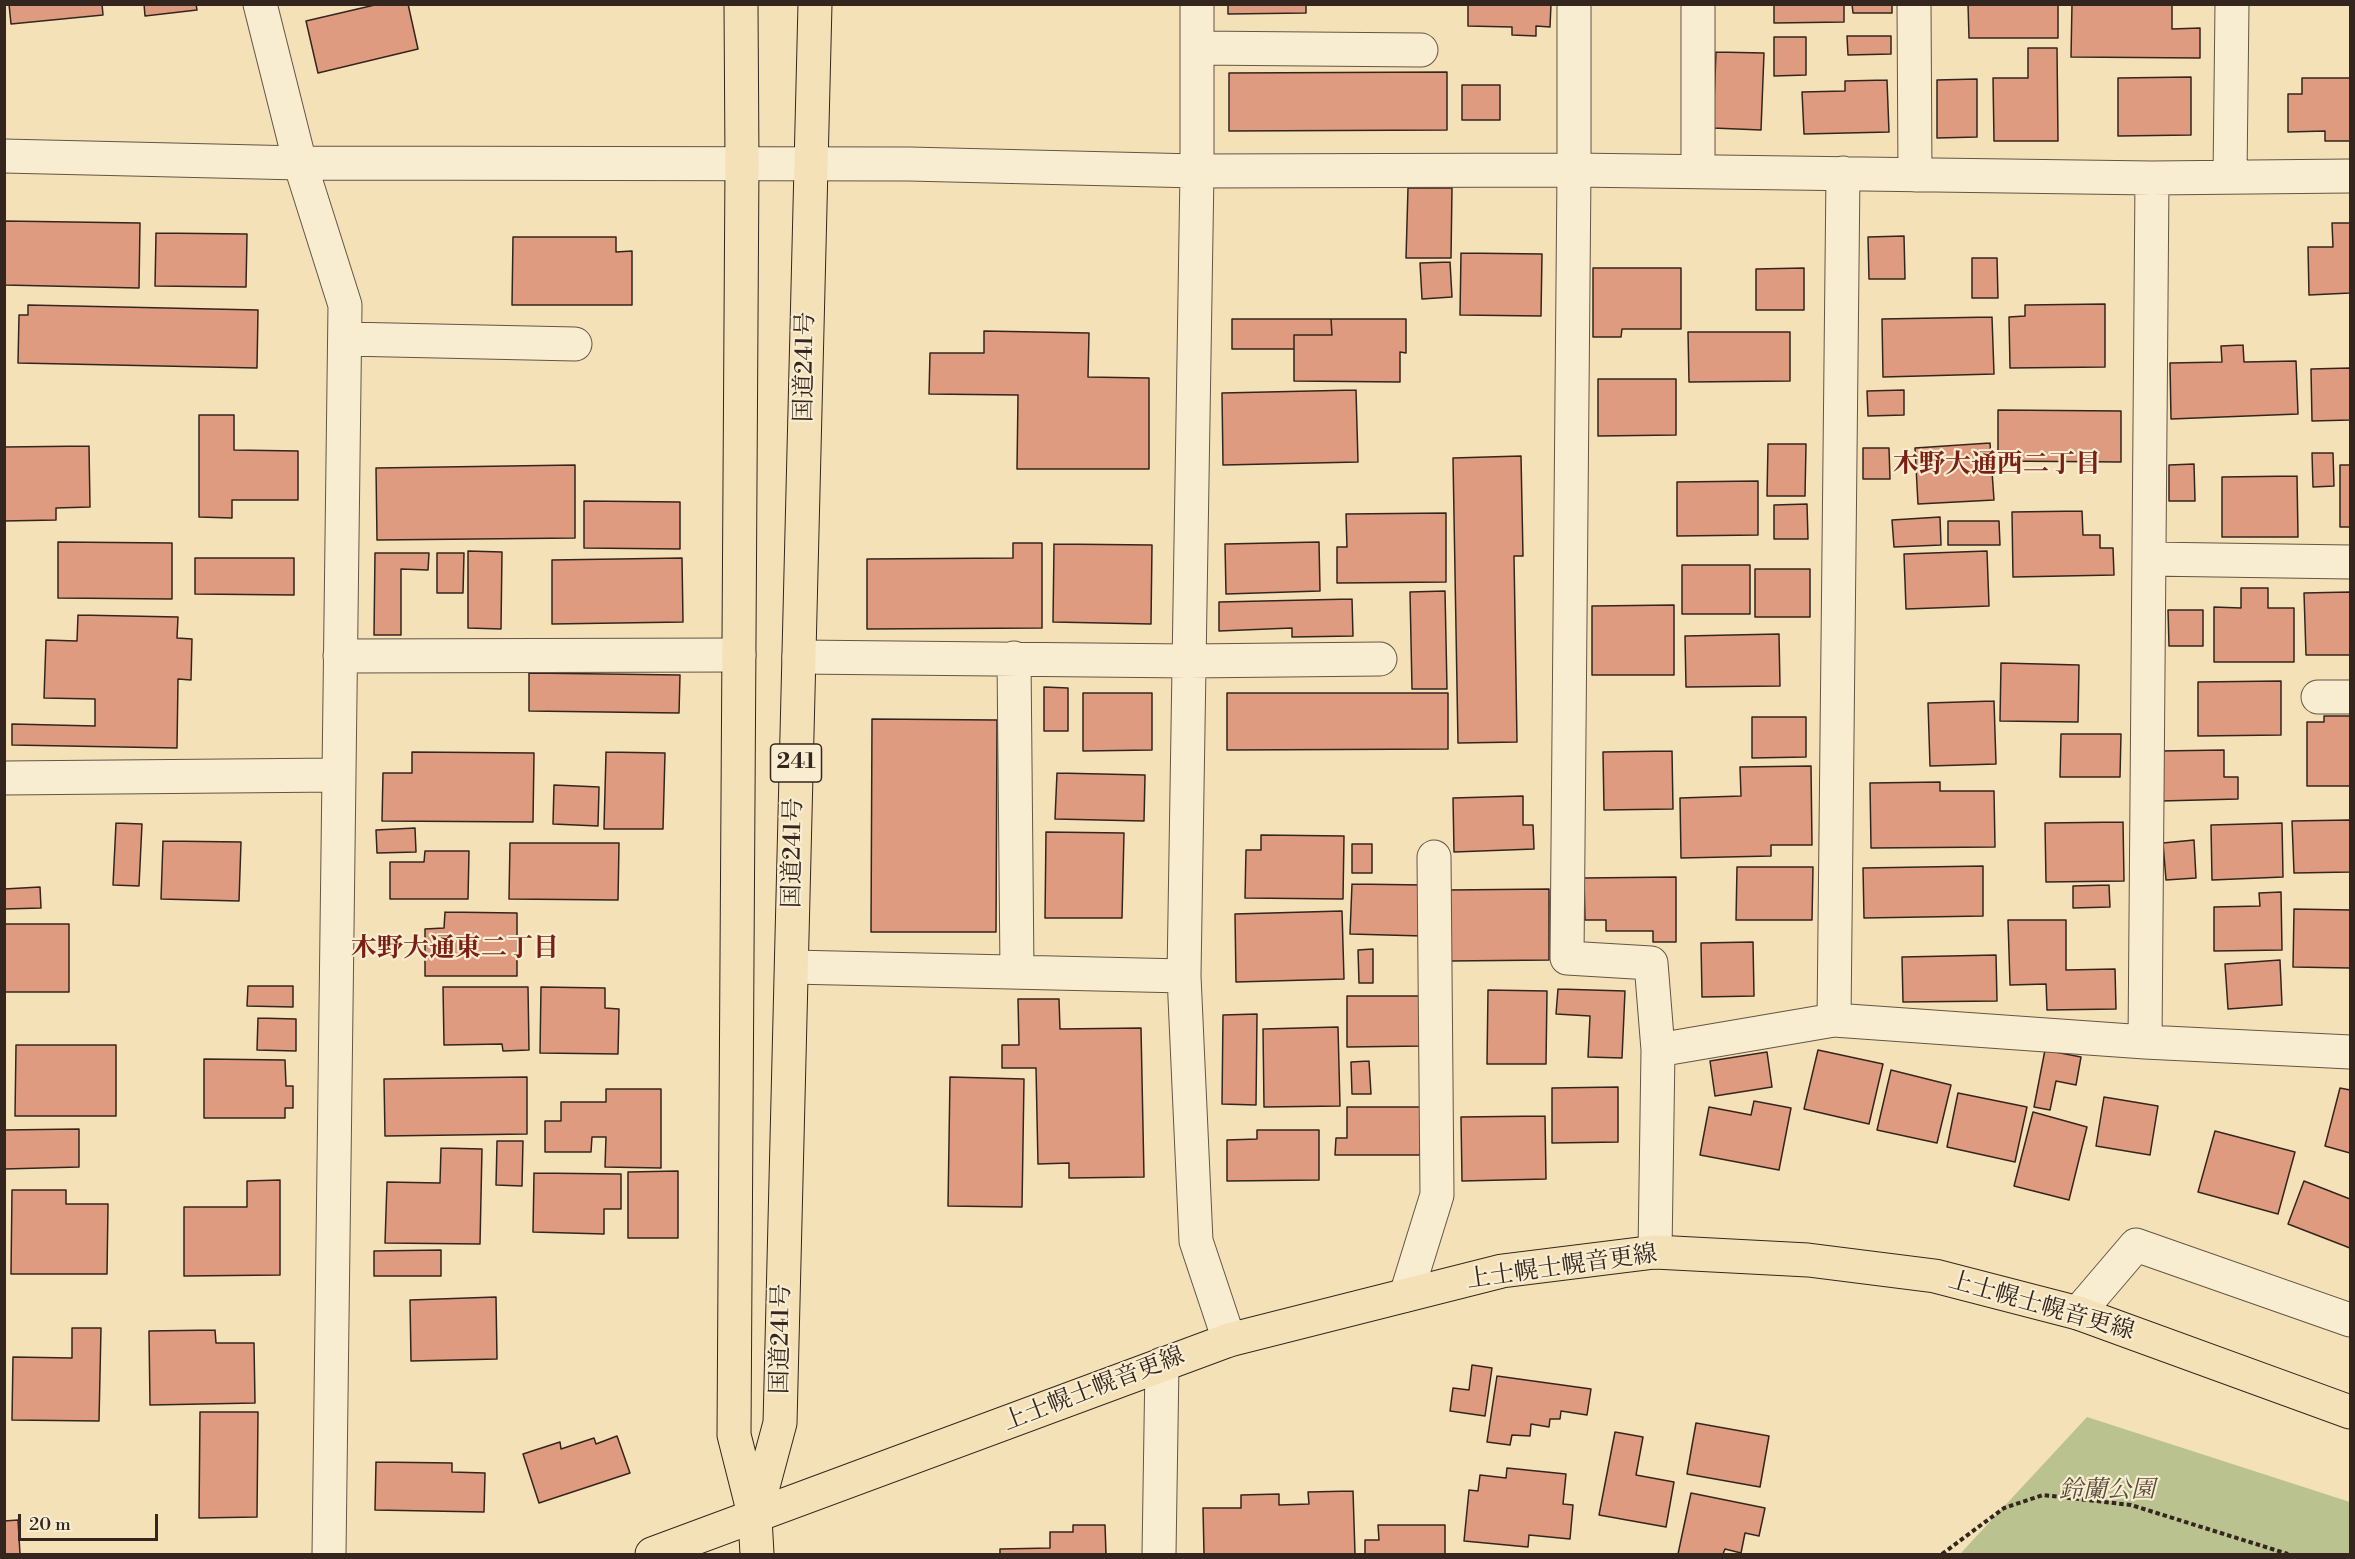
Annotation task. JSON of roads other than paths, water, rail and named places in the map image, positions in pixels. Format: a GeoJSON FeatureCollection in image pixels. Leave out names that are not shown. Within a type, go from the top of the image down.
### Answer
{"type":"FeatureCollection","features":[{"type":"Feature","properties":{"kind":"main road","name":"国道241号"},"geometry":{"type":"LineString","coordinates":[[741,4],[734,1435],[755,1518],[757,1554]]}},
{"type":"Feature","properties":{"kind":"main road","name":"国道241号"},"geometry":{"type":"LineString","coordinates":[[755,1518],[780,1423],[815,4]]}},
{"type":"Feature","properties":{"kind":"main road","name":"上士幌士幌音更線"},"geometry":{"type":"LineString","coordinates":[[652,1554],[755,1518],[1229,1340],[1502,1271],[1655,1252],[1808,1260],[1935,1276],[2078,1313],[2350,1412]]}},
{"type":"Feature","properties":{"kind":"street"},"geometry":{"type":"LineString","coordinates":[[260,4],[300,163],[345,305],[329,1554]]}},
{"type":"Feature","properties":{"kind":"street"},"geometry":{"type":"LineString","coordinates":[[1197,4],[1197,171],[1184,976],[1196,1241],[1229,1340]]}},
{"type":"Feature","properties":{"kind":"street"},"geometry":{"type":"LineString","coordinates":[[1574,4],[1567,958],[1651,963],[1658,1050],[1655,1252]]}},
{"type":"Feature","properties":{"kind":"street"},"geometry":{"type":"LineString","coordinates":[[1698,4],[1698,171]]}},
{"type":"Feature","properties":{"kind":"street"},"geometry":{"type":"LineString","coordinates":[[1914,4],[1915,175]]}},
{"type":"Feature","properties":{"kind":"street"},"geometry":{"type":"LineString","coordinates":[[2230,177],[2232,4]]}},
{"type":"Feature","properties":{"kind":"street"},"geometry":{"type":"LineString","coordinates":[[1197,48],[1421,50]]}},
{"type":"Feature","properties":{"kind":"street"},"geometry":{"type":"LineString","coordinates":[[4,156],[300,163],[812,163],[1197,171],[1574,170],[2152,178],[2350,176]]}},
{"type":"Feature","properties":{"kind":"street"},"geometry":{"type":"LineString","coordinates":[[1834,1020],[1843,173]]}},
{"type":"Feature","properties":{"kind":"street"},"geometry":{"type":"LineString","coordinates":[[2145,1042],[2152,178]]}},
{"type":"Feature","properties":{"kind":"street"},"geometry":{"type":"LineString","coordinates":[[346,339],[575,344]]}},
{"type":"Feature","properties":{"kind":"street"},"geometry":{"type":"LineString","coordinates":[[2149,559],[2350,562]]}},
{"type":"Feature","properties":{"kind":"street"},"geometry":{"type":"LineString","coordinates":[[340,656],[739,655]]}},
{"type":"Feature","properties":{"kind":"street"},"geometry":{"type":"LineString","coordinates":[[799,657],[1189,661],[1380,659]]}},
{"type":"Feature","properties":{"kind":"street"},"geometry":{"type":"LineString","coordinates":[[1014,658],[1017,972]]}},
{"type":"Feature","properties":{"kind":"street"},"geometry":{"type":"LineString","coordinates":[[2318,697],[2350,697]]}},
{"type":"Feature","properties":{"kind":"street"},"geometry":{"type":"LineString","coordinates":[[4,778],[338,775]]}},
{"type":"Feature","properties":{"kind":"street"},"geometry":{"type":"LineString","coordinates":[[1406,1295],[1437,1195],[1434,857]]}},
{"type":"Feature","properties":{"kind":"street"},"geometry":{"type":"LineString","coordinates":[[792,967],[1184,976]]}},
{"type":"Feature","properties":{"kind":"street"},"geometry":{"type":"LineString","coordinates":[[1658,1050],[1834,1020],[2145,1042],[2350,1052]]}},
{"type":"Feature","properties":{"kind":"street"},"geometry":{"type":"LineString","coordinates":[[2078,1313],[2136,1245],[2350,1320]]}},
{"type":"Feature","properties":{"kind":"street"},"geometry":{"type":"LineString","coordinates":[[1159,1554],[1162,1364]]}},
{"type":"Feature","properties":{"kind":"district","name":"木野大通西二丁目"},"geometry":{"type":"Point","coordinates":[1997,466]}},
{"type":"Feature","properties":{"kind":"district","name":"木野大通東二丁目"},"geometry":{"type":"Point","coordinates":[455,950]}},
{"type":"Feature","properties":{"kind":"park label","name":"鈴蘭公園"},"geometry":{"type":"Point","coordinates":[2107,1491]}}]}
